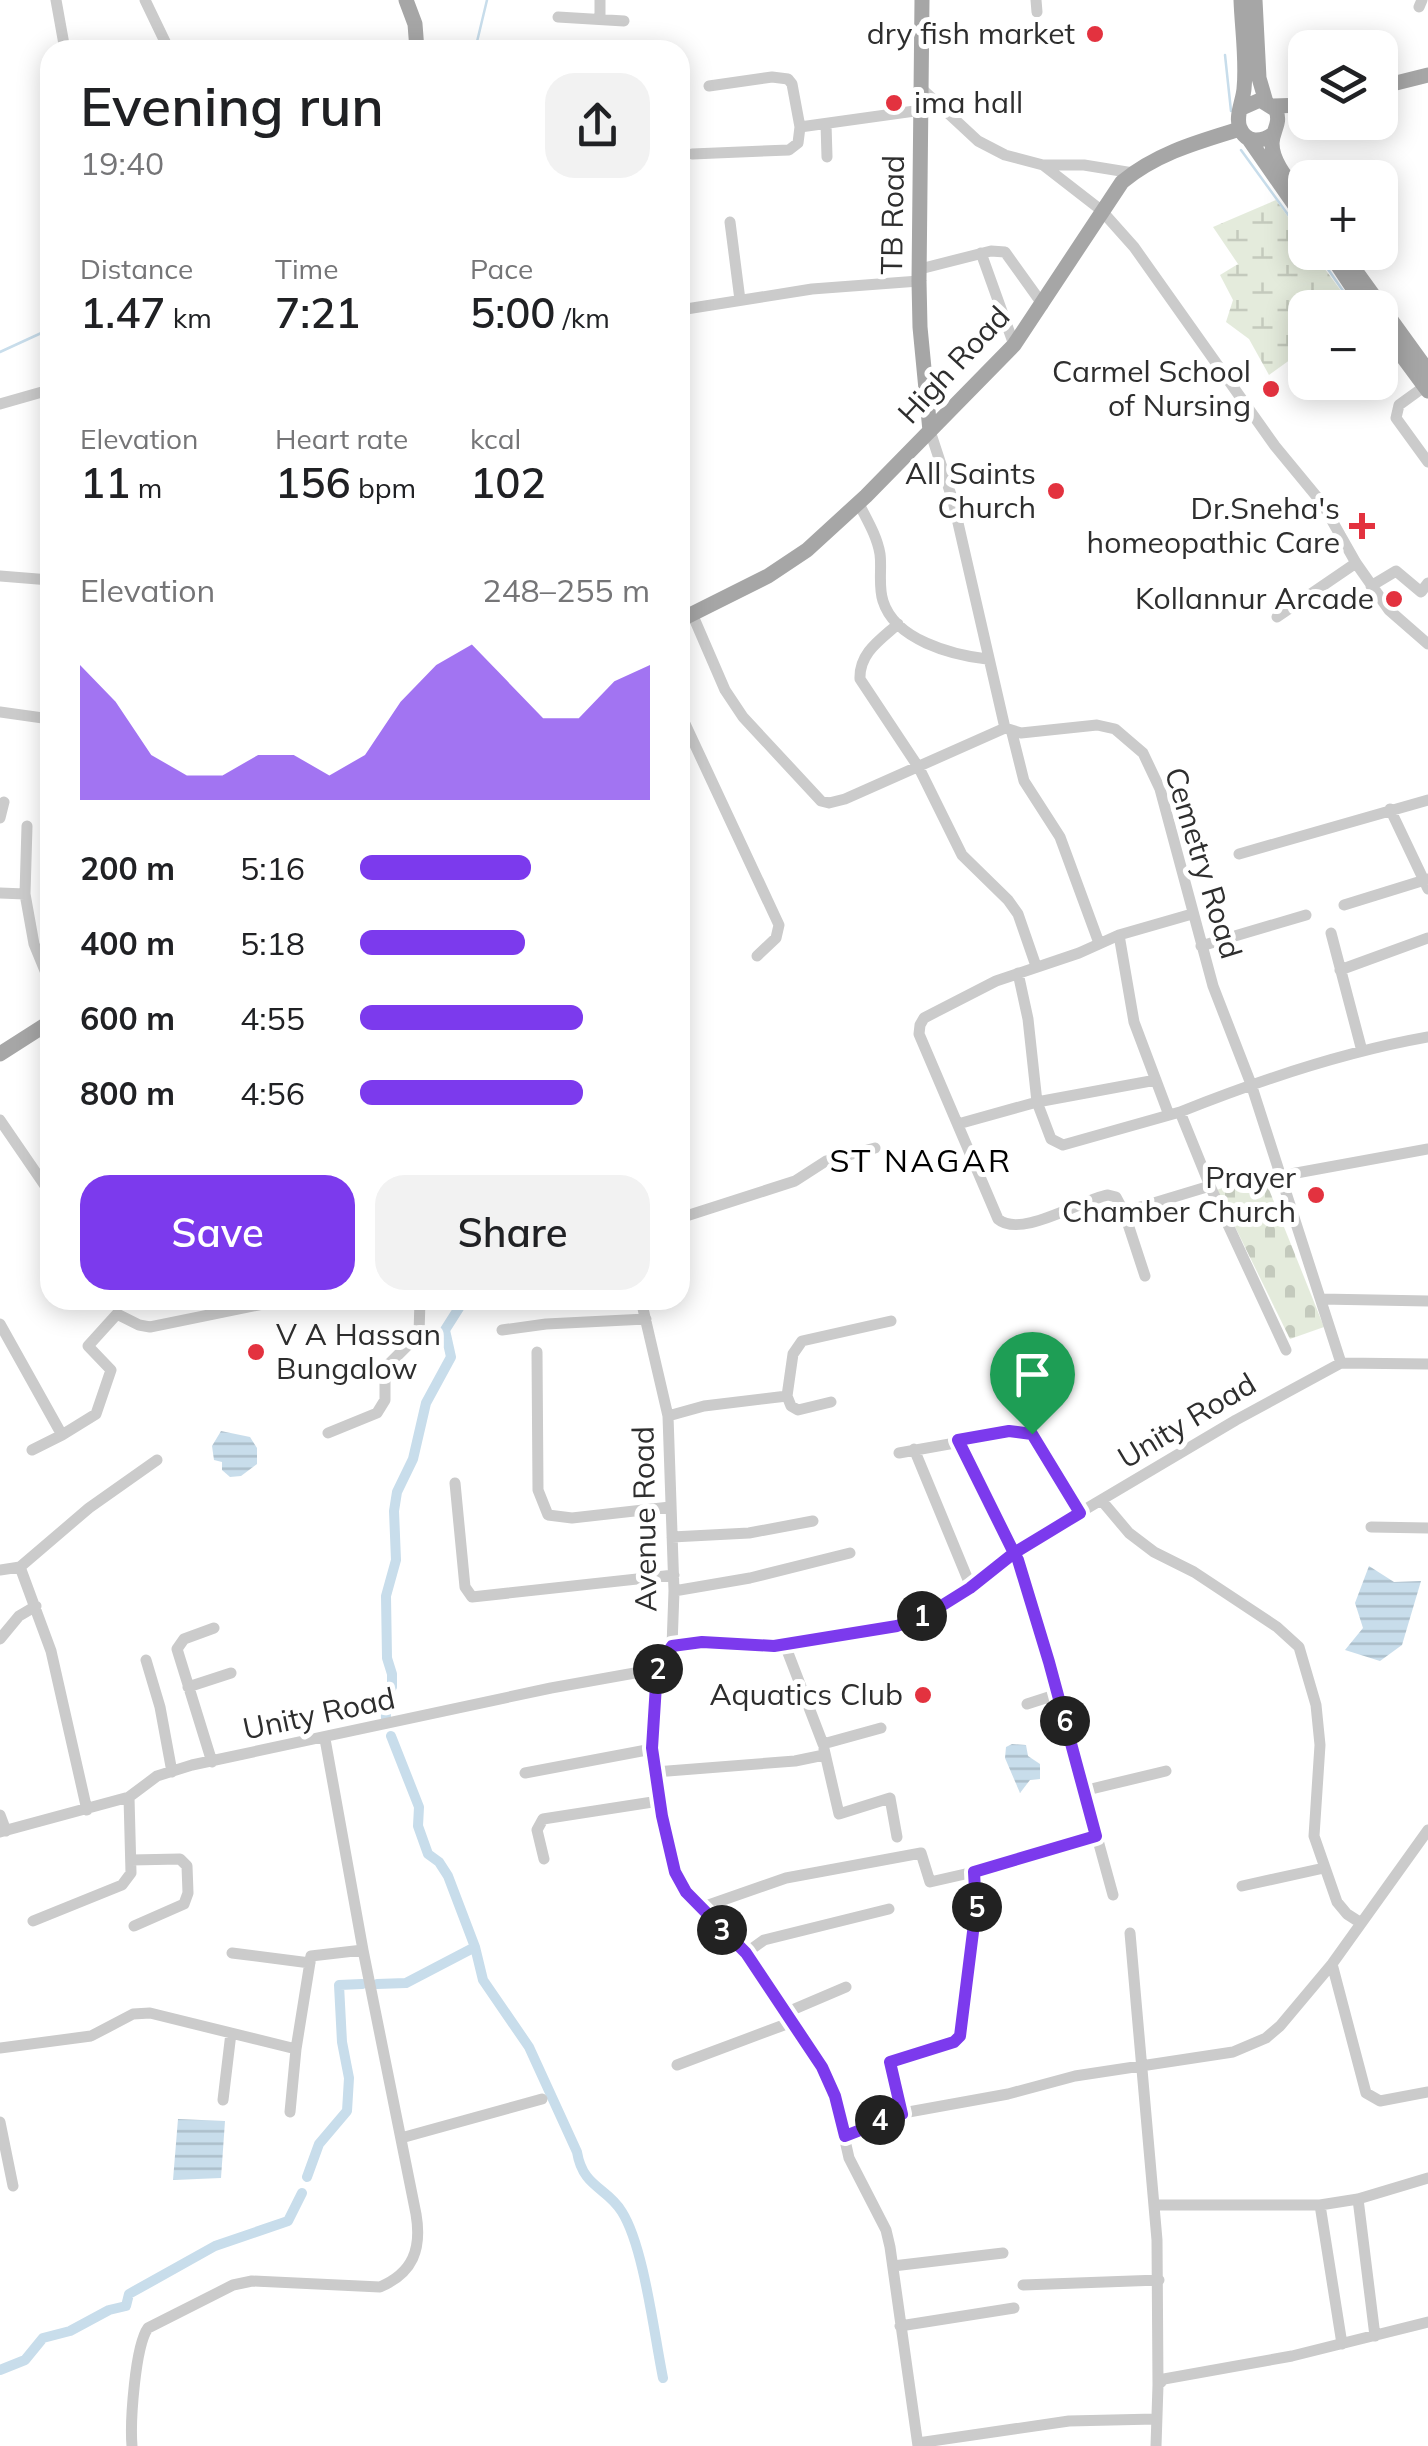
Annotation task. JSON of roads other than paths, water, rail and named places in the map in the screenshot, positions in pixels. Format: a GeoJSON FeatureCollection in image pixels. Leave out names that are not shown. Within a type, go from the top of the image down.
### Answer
{"type":"FeatureCollection","features":[{"type":"Feature","properties":{"kind":"main road"},"geometry":{"type":"LineString","coordinates":[[406,0],[417,40]]}},
{"type":"Feature","properties":{"kind":"main road","name":"TB Road"},"geometry":{"type":"LineString","coordinates":[[922,0],[919,275],[930,431]]}},
{"type":"Feature","properties":{"kind":"main road"},"geometry":{"type":"LineString","coordinates":[[1240,0],[1245,81],[1238,118],[1244,134],[1288,196]]}},
{"type":"Feature","properties":{"kind":"main road"},"geometry":{"type":"LineString","coordinates":[[1255,0],[1260,78],[1276,130],[1274,156],[1288,177]]}},
{"type":"Feature","properties":{"kind":"main road"},"geometry":{"type":"LineString","coordinates":[[1398,83],[1428,75]]}},
{"type":"Feature","properties":{"kind":"main road"},"geometry":{"type":"LineString","coordinates":[[1242,108],[1253,101],[1288,106]]}},
{"type":"Feature","properties":{"kind":"main road"},"geometry":{"type":"LineString","coordinates":[[1244,134],[1259,141],[1288,120]]}},
{"type":"Feature","properties":{"kind":"main road","name":"High Road"},"geometry":{"type":"LineString","coordinates":[[690,616],[755,584],[808,550],[859,504],[1014,345],[1122,182],[1170,152],[1244,134]]}},
{"type":"Feature","properties":{"kind":"main road"},"geometry":{"type":"LineString","coordinates":[[1354,270],[1427,383]]}},
{"type":"Feature","properties":{"kind":"main road"},"geometry":{"type":"LineString","coordinates":[[1398,348],[1427,383]]}},
{"type":"Feature","properties":{"kind":"main road"},"geometry":{"type":"LineString","coordinates":[[0,1054],[40,1028]]}},
{"type":"Feature","properties":{"kind":"street"},"geometry":{"type":"LineString","coordinates":[[56,0],[63,40]]}},
{"type":"Feature","properties":{"kind":"street"},"geometry":{"type":"LineString","coordinates":[[145,0],[164,40]]}},
{"type":"Feature","properties":{"kind":"street"},"geometry":{"type":"LineString","coordinates":[[600,0],[600,18]]}},
{"type":"Feature","properties":{"kind":"street"},"geometry":{"type":"LineString","coordinates":[[558,17],[624,21]]}},
{"type":"Feature","properties":{"kind":"street"},"geometry":{"type":"LineString","coordinates":[[692,154],[789,150],[798,142],[800,128],[788,79],[709,86]]}},
{"type":"Feature","properties":{"kind":"street"},"geometry":{"type":"LineString","coordinates":[[922,89],[978,141],[1005,156],[1043,165],[1133,173]]}},
{"type":"Feature","properties":{"kind":"street"},"geometry":{"type":"LineString","coordinates":[[800,128],[922,110]]}},
{"type":"Feature","properties":{"kind":"street"},"geometry":{"type":"LineString","coordinates":[[826,124],[827,157]]}},
{"type":"Feature","properties":{"kind":"street"},"geometry":{"type":"LineString","coordinates":[[1043,165],[1101,210],[1161,281],[1275,446],[1311,488],[1388,610],[1428,644]]}},
{"type":"Feature","properties":{"kind":"street"},"geometry":{"type":"LineString","coordinates":[[730,222],[740,300]]}},
{"type":"Feature","properties":{"kind":"street"},"geometry":{"type":"LineString","coordinates":[[690,308],[919,275],[982,253],[1005,252],[1044,305]]}},
{"type":"Feature","properties":{"kind":"street"},"geometry":{"type":"LineString","coordinates":[[982,253],[1014,345]]}},
{"type":"Feature","properties":{"kind":"street"},"geometry":{"type":"LineString","coordinates":[[1427,383],[1399,405],[1396,418],[1428,462]]}},
{"type":"Feature","properties":{"kind":"street"},"geometry":{"type":"LineString","coordinates":[[0,404],[40,391]]}},
{"type":"Feature","properties":{"kind":"street"},"geometry":{"type":"LineString","coordinates":[[930,431],[954,501],[987,658],[1014,751],[1024,781],[1060,837],[1099,943]]}},
{"type":"Feature","properties":{"kind":"street"},"geometry":{"type":"LineString","coordinates":[[859,504],[880,552],[881,597],[887,612],[898,624],[941,650],[987,658]]}},
{"type":"Feature","properties":{"kind":"street"},"geometry":{"type":"LineString","coordinates":[[1277,616],[1356,563]]}},
{"type":"Feature","properties":{"kind":"street"},"geometry":{"type":"LineString","coordinates":[[1372,586],[1396,571],[1421,592],[1428,583]]}},
{"type":"Feature","properties":{"kind":"street"},"geometry":{"type":"LineString","coordinates":[[0,576],[40,579]]}},
{"type":"Feature","properties":{"kind":"street"},"geometry":{"type":"LineString","coordinates":[[898,624],[865,654],[859,668],[860,680],[919,768],[962,855],[1018,914],[1036,966]]}},
{"type":"Feature","properties":{"kind":"street"},"geometry":{"type":"LineString","coordinates":[[690,625],[742,717],[821,801],[845,799],[1009,730]]}},
{"type":"Feature","properties":{"kind":"street"},"geometry":{"type":"LineString","coordinates":[[0,712],[40,718]]}},
{"type":"Feature","properties":{"kind":"street","name":"Cemetry Road"},"geometry":{"type":"LineString","coordinates":[[1009,730],[1096,725],[1115,729],[1143,754],[1160,789],[1202,946],[1341,1362]]}},
{"type":"Feature","properties":{"kind":"street"},"geometry":{"type":"LineString","coordinates":[[690,736],[778,925],[776,938],[758,956]]}},
{"type":"Feature","properties":{"kind":"street"},"geometry":{"type":"LineString","coordinates":[[1238,854],[1428,800]]}},
{"type":"Feature","properties":{"kind":"street"},"geometry":{"type":"LineString","coordinates":[[0,818],[4,802]]}},
{"type":"Feature","properties":{"kind":"street"},"geometry":{"type":"LineString","coordinates":[[1344,905],[1427,883],[1390,810]]}},
{"type":"Feature","properties":{"kind":"street"},"geometry":{"type":"LineString","coordinates":[[27,826],[24,894],[40,959]]}},
{"type":"Feature","properties":{"kind":"street"},"geometry":{"type":"LineString","coordinates":[[0,893],[24,894]]}},
{"type":"Feature","properties":{"kind":"street"},"geometry":{"type":"LineString","coordinates":[[1145,1276],[1116,1197],[1108,1195],[1020,1227],[998,1219],[925,1049],[920,1024],[974,990],[1119,935],[1192,914]]}},
{"type":"Feature","properties":{"kind":"street"},"geometry":{"type":"LineString","coordinates":[[1202,946],[1306,915]]}},
{"type":"Feature","properties":{"kind":"street"},"geometry":{"type":"LineString","coordinates":[[1331,934],[1362,1050]]}},
{"type":"Feature","properties":{"kind":"street"},"geometry":{"type":"LineString","coordinates":[[1119,935],[1134,1022],[1156,1080],[1286,1350]]}},
{"type":"Feature","properties":{"kind":"street"},"geometry":{"type":"LineString","coordinates":[[1340,970],[1428,938]]}},
{"type":"Feature","properties":{"kind":"street"},"geometry":{"type":"LineString","coordinates":[[1018,973],[1037,1102],[1051,1139],[1063,1145],[1174,1114],[1251,1084],[1362,1050],[1428,1037]]}},
{"type":"Feature","properties":{"kind":"street"},"geometry":{"type":"LineString","coordinates":[[958,1124],[1037,1102],[1156,1080]]}},
{"type":"Feature","properties":{"kind":"street"},"geometry":{"type":"LineString","coordinates":[[0,1120],[40,1178]]}},
{"type":"Feature","properties":{"kind":"street"},"geometry":{"type":"LineString","coordinates":[[690,1215],[795,1181],[826,1161],[875,1148]]}},
{"type":"Feature","properties":{"kind":"street"},"geometry":{"type":"LineString","coordinates":[[1280,1176],[1428,1149]]}},
{"type":"Feature","properties":{"kind":"street"},"geometry":{"type":"LineString","coordinates":[[1124,1212],[1210,1186]]}},
{"type":"Feature","properties":{"kind":"street"},"geometry":{"type":"LineString","coordinates":[[1321,1300],[1428,1300]]}},
{"type":"Feature","properties":{"kind":"street"},"geometry":{"type":"LineString","coordinates":[[32,1450],[96,1414],[110,1377],[109,1366],[90,1350],[89,1343],[117,1314],[139,1325],[158,1325],[232,1310]]}},
{"type":"Feature","properties":{"kind":"street"},"geometry":{"type":"LineString","coordinates":[[328,1433],[382,1408],[385,1368],[419,1334],[420,1310]]}},
{"type":"Feature","properties":{"kind":"street","name":"Avenue Road"},"geometry":{"type":"LineString","coordinates":[[644,1310],[668,1416],[674,1576],[672,1646],[657,1669],[652,1748],[675,1872],[700,1908],[746,1953],[822,2067],[835,2096],[849,2158],[886,2230],[918,2445]]}},
{"type":"Feature","properties":{"kind":"street"},"geometry":{"type":"LineString","coordinates":[[502,1330],[646,1319]]}},
{"type":"Feature","properties":{"kind":"street"},"geometry":{"type":"LineString","coordinates":[[831,1402],[798,1410],[791,1406],[787,1396],[793,1354],[802,1341],[892,1320]]}},
{"type":"Feature","properties":{"kind":"street"},"geometry":{"type":"LineString","coordinates":[[0,1324],[62,1435]]}},
{"type":"Feature","properties":{"kind":"street"},"geometry":{"type":"LineString","coordinates":[[537,1352],[538,1490],[548,1515],[572,1518],[670,1507]]}},
{"type":"Feature","properties":{"kind":"street"},"geometry":{"type":"LineString","coordinates":[[1341,1362],[1428,1364]]}},
{"type":"Feature","properties":{"kind":"street","name":"Unity Road"},"geometry":{"type":"LineString","coordinates":[[672,1646],[702,1642],[786,1645],[897,1626],[930,1613],[1014,1553],[1341,1362]]}},
{"type":"Feature","properties":{"kind":"street"},"geometry":{"type":"LineString","coordinates":[[668,1416],[704,1406],[787,1396]]}},
{"type":"Feature","properties":{"kind":"street"},"geometry":{"type":"LineString","coordinates":[[899,1452],[1009,1431],[1032,1434],[1080,1513]]}},
{"type":"Feature","properties":{"kind":"street"},"geometry":{"type":"LineString","coordinates":[[958,1440],[1014,1553],[1058,1694],[1113,1895]]}},
{"type":"Feature","properties":{"kind":"street"},"geometry":{"type":"LineString","coordinates":[[914,1450],[970,1588]]}},
{"type":"Feature","properties":{"kind":"street"},"geometry":{"type":"LineString","coordinates":[[0,1570],[20,1567],[89,1508],[157,1460]]}},
{"type":"Feature","properties":{"kind":"street"},"geometry":{"type":"LineString","coordinates":[[455,1484],[465,1587],[472,1597],[674,1576]]}},
{"type":"Feature","properties":{"kind":"street"},"geometry":{"type":"LineString","coordinates":[[1102,1501],[1129,1533],[1154,1552],[1194,1572],[1277,1627],[1298,1646],[1316,1705],[1320,1744],[1314,1836],[1337,1902],[1361,1923]]}},
{"type":"Feature","properties":{"kind":"street"},"geometry":{"type":"LineString","coordinates":[[672,1536],[749,1534],[814,1521]]}},
{"type":"Feature","properties":{"kind":"street"},"geometry":{"type":"LineString","coordinates":[[1371,1527],[1428,1528]]}},
{"type":"Feature","properties":{"kind":"street"},"geometry":{"type":"LineString","coordinates":[[674,1591],[750,1578],[850,1553]]}},
{"type":"Feature","properties":{"kind":"street"},"geometry":{"type":"LineString","coordinates":[[20,1567],[51,1651],[87,1810]]}},
{"type":"Feature","properties":{"kind":"street"},"geometry":{"type":"LineString","coordinates":[[0,1639],[19,1616],[36,1606]]}},
{"type":"Feature","properties":{"kind":"street"},"geometry":{"type":"LineString","coordinates":[[212,1762],[178,1658],[179,1643],[214,1628]]}},
{"type":"Feature","properties":{"kind":"street"},"geometry":{"type":"LineString","coordinates":[[786,1645],[839,1814],[890,1798],[897,1837]]}},
{"type":"Feature","properties":{"kind":"street"},"geometry":{"type":"LineString","coordinates":[[146,1660],[160,1707],[172,1772]]}},
{"type":"Feature","properties":{"kind":"street","name":"Unity Road"},"geometry":{"type":"LineString","coordinates":[[3,1831],[129,1797],[146,1782],[212,1762],[551,1688],[657,1669]]}},
{"type":"Feature","properties":{"kind":"street"},"geometry":{"type":"LineString","coordinates":[[188,1687],[230,1673]]}},
{"type":"Feature","properties":{"kind":"street"},"geometry":{"type":"LineString","coordinates":[[1027,1704],[1058,1694]]}},
{"type":"Feature","properties":{"kind":"street"},"geometry":{"type":"LineString","coordinates":[[654,1772],[820,1752],[881,1728]]}},
{"type":"Feature","properties":{"kind":"street"},"geometry":{"type":"LineString","coordinates":[[132,2446],[140,2339],[148,2328],[233,2285],[252,2280],[380,2287],[395,2280],[418,2251],[419,2234],[325,1739]]}},
{"type":"Feature","properties":{"kind":"street"},"geometry":{"type":"LineString","coordinates":[[525,1773],[652,1748]]}},
{"type":"Feature","properties":{"kind":"street"},"geometry":{"type":"LineString","coordinates":[[1083,1791],[1166,1771]]}},
{"type":"Feature","properties":{"kind":"street"},"geometry":{"type":"LineString","coordinates":[[33,1921],[122,1885],[131,1874],[129,1797]]}},
{"type":"Feature","properties":{"kind":"street"},"geometry":{"type":"LineString","coordinates":[[544,1859],[537,1830],[543,1819],[659,1802]]}},
{"type":"Feature","properties":{"kind":"street"},"geometry":{"type":"LineString","coordinates":[[0,1815],[3,1831]]}},
{"type":"Feature","properties":{"kind":"street"},"geometry":{"type":"LineString","coordinates":[[845,2136],[902,2114],[1144,2064],[1233,2052],[1266,2038],[1332,1964],[1428,1830]]}},
{"type":"Feature","properties":{"kind":"street"},"geometry":{"type":"LineString","coordinates":[[700,1908],[786,1878],[921,1853],[930,1882],[1096,1836]]}},
{"type":"Feature","properties":{"kind":"street"},"geometry":{"type":"LineString","coordinates":[[131,1860],[180,1859],[187,1866],[188,1892],[184,1904],[134,1926]]}},
{"type":"Feature","properties":{"kind":"street"},"geometry":{"type":"LineString","coordinates":[[1242,1886],[1324,1868]]}},
{"type":"Feature","properties":{"kind":"street"},"geometry":{"type":"LineString","coordinates":[[902,2114],[890,2062],[954,2042],[960,2036],[976,1908],[974,1872]]}},
{"type":"Feature","properties":{"kind":"street"},"geometry":{"type":"LineString","coordinates":[[746,1953],[764,1940],[889,1910]]}},
{"type":"Feature","properties":{"kind":"street"},"geometry":{"type":"LineString","coordinates":[[1130,1933],[1144,2064],[1159,2280],[1156,2446]]}},
{"type":"Feature","properties":{"kind":"street"},"geometry":{"type":"LineString","coordinates":[[290,2112],[296,2049],[313,1954],[363,1950]]}},
{"type":"Feature","properties":{"kind":"street"},"geometry":{"type":"LineString","coordinates":[[232,1953],[310,1963]]}},
{"type":"Feature","properties":{"kind":"street"},"geometry":{"type":"LineString","coordinates":[[1332,1964],[1366,2094],[1380,2101],[1428,2092]]}},
{"type":"Feature","properties":{"kind":"street"},"geometry":{"type":"LineString","coordinates":[[676,2065],[789,2017],[846,1986]]}},
{"type":"Feature","properties":{"kind":"street"},"geometry":{"type":"LineString","coordinates":[[0,2048],[91,2036],[134,2014],[150,2012],[296,2049]]}},
{"type":"Feature","properties":{"kind":"street"},"geometry":{"type":"LineString","coordinates":[[223,2100],[230,2033]]}},
{"type":"Feature","properties":{"kind":"street"},"geometry":{"type":"LineString","coordinates":[[401,2138],[542,2099]]}},
{"type":"Feature","properties":{"kind":"street"},"geometry":{"type":"LineString","coordinates":[[0,2122],[13,2186]]}},
{"type":"Feature","properties":{"kind":"street"},"geometry":{"type":"LineString","coordinates":[[1154,2205],[1320,2205],[1358,2199],[1428,2178]]}},
{"type":"Feature","properties":{"kind":"street"},"geometry":{"type":"LineString","coordinates":[[1358,2199],[1375,2336]]}},
{"type":"Feature","properties":{"kind":"street"},"geometry":{"type":"LineString","coordinates":[[1320,2205],[1342,2344]]}},
{"type":"Feature","properties":{"kind":"street"},"geometry":{"type":"LineString","coordinates":[[892,2266],[1002,2253]]}},
{"type":"Feature","properties":{"kind":"street"},"geometry":{"type":"LineString","coordinates":[[1023,2285],[1159,2280]]}},
{"type":"Feature","properties":{"kind":"street"},"geometry":{"type":"LineString","coordinates":[[900,2326],[1014,2308]]}},
{"type":"Feature","properties":{"kind":"street"},"geometry":{"type":"LineString","coordinates":[[1158,2384],[1171,2376],[1214,2372],[1428,2322]]}},
{"type":"Feature","properties":{"kind":"street"},"geometry":{"type":"LineString","coordinates":[[918,2445],[1069,2422],[1155,2419]]}},
{"type":"Feature","properties":{"kind":"water"},"geometry":{"type":"Polygon","coordinates":[[[221,1431],[250,1437],[257,1448],[257,1464],[241,1476],[230,1477],[222,1470],[222,1462],[214,1460],[212,1446],[221,1431]]]}},
{"type":"Feature","properties":{"kind":"water"},"geometry":{"type":"Polygon","coordinates":[[[1369,1566],[1394,1582],[1421,1581],[1402,1645],[1380,1661],[1345,1650],[1363,1628],[1355,1603],[1369,1566]]]}},
{"type":"Feature","properties":{"kind":"water"},"geometry":{"type":"Polygon","coordinates":[[[1026,1745],[1028,1756],[1040,1764],[1040,1779],[1030,1780],[1020,1793],[1005,1758],[1006,1747],[1026,1745]]]}},
{"type":"Feature","properties":{"kind":"water"},"geometry":{"type":"Polygon","coordinates":[[[178,2119],[225,2121],[221,2178],[173,2180],[178,2119]]]}},
{"type":"Feature","properties":{"kind":"waterway"},"geometry":{"type":"LineString","coordinates":[[477,40],[487,0]]}},
{"type":"Feature","properties":{"kind":"waterway"},"geometry":{"type":"LineString","coordinates":[[1225,55],[1231,111]]}},
{"type":"Feature","properties":{"kind":"waterway"},"geometry":{"type":"LineString","coordinates":[[1241,150],[1288,215]]}},
{"type":"Feature","properties":{"kind":"waterway"},"geometry":{"type":"LineString","coordinates":[[1329,270],[1342,290]]}},
{"type":"Feature","properties":{"kind":"waterway"},"geometry":{"type":"LineString","coordinates":[[0,352],[40,334]]}},
{"type":"Feature","properties":{"kind":"waterway"},"geometry":{"type":"LineString","coordinates":[[386,1718],[385,1696],[392,1687],[387,1658],[386,1596],[396,1560],[397,1492],[413,1459],[426,1403],[451,1357],[445,1330],[458,1310]]}},
{"type":"Feature","properties":{"kind":"waterway"},"geometry":{"type":"LineString","coordinates":[[391,1736],[419,1807],[418,1826],[428,1854],[448,1876],[483,1980],[529,2047],[584,2173],[616,2204],[630,2227],[663,2378]]}},
{"type":"Feature","properties":{"kind":"waterway"},"geometry":{"type":"LineString","coordinates":[[377,1984],[406,1983],[475,1947]]}},
{"type":"Feature","properties":{"kind":"waterway"},"geometry":{"type":"LineString","coordinates":[[307,2177],[319,2144],[347,2111],[349,2078],[342,2042],[339,1985],[362,1984]]}},
{"type":"Feature","properties":{"kind":"waterway"},"geometry":{"type":"LineString","coordinates":[[0,2370],[25,2360],[43,2338],[70,2331],[109,2310],[126,2306],[129,2294],[215,2246],[288,2221],[302,2193]]}},
{"type":"Feature","properties":{"kind":"place","name":"dry fish market"},"geometry":{"type":"Point","coordinates":[1095,34]}},
{"type":"Feature","properties":{"kind":"place","name":"ima hall"},"geometry":{"type":"Point","coordinates":[894,103]}},
{"type":"Feature","properties":{"kind":"place","name":"Carmel School of Nursing"},"geometry":{"type":"Point","coordinates":[1271,389]}},
{"type":"Feature","properties":{"kind":"place","name":"All Saints Church"},"geometry":{"type":"Point","coordinates":[1056,491]}},
{"type":"Feature","properties":{"kind":"place","name":"Dr.Sneha's homeopathic Care"},"geometry":{"type":"Point","coordinates":[1362,526]}},
{"type":"Feature","properties":{"kind":"place","name":"Kollannur Arcade"},"geometry":{"type":"Point","coordinates":[1394,599]}},
{"type":"Feature","properties":{"kind":"place","name":"Prayer Chamber Church"},"geometry":{"type":"Point","coordinates":[1316,1195]}},
{"type":"Feature","properties":{"kind":"place","name":"V A Hassan Bungalow"},"geometry":{"type":"Point","coordinates":[256,1352]}},
{"type":"Feature","properties":{"kind":"place","name":"Aquatics Club"},"geometry":{"type":"Point","coordinates":[923,1695]}},
{"type":"Feature","properties":{"kind":"district","name":"ST NAGAR"},"geometry":{"type":"Point","coordinates":[921,1161]}}]}
